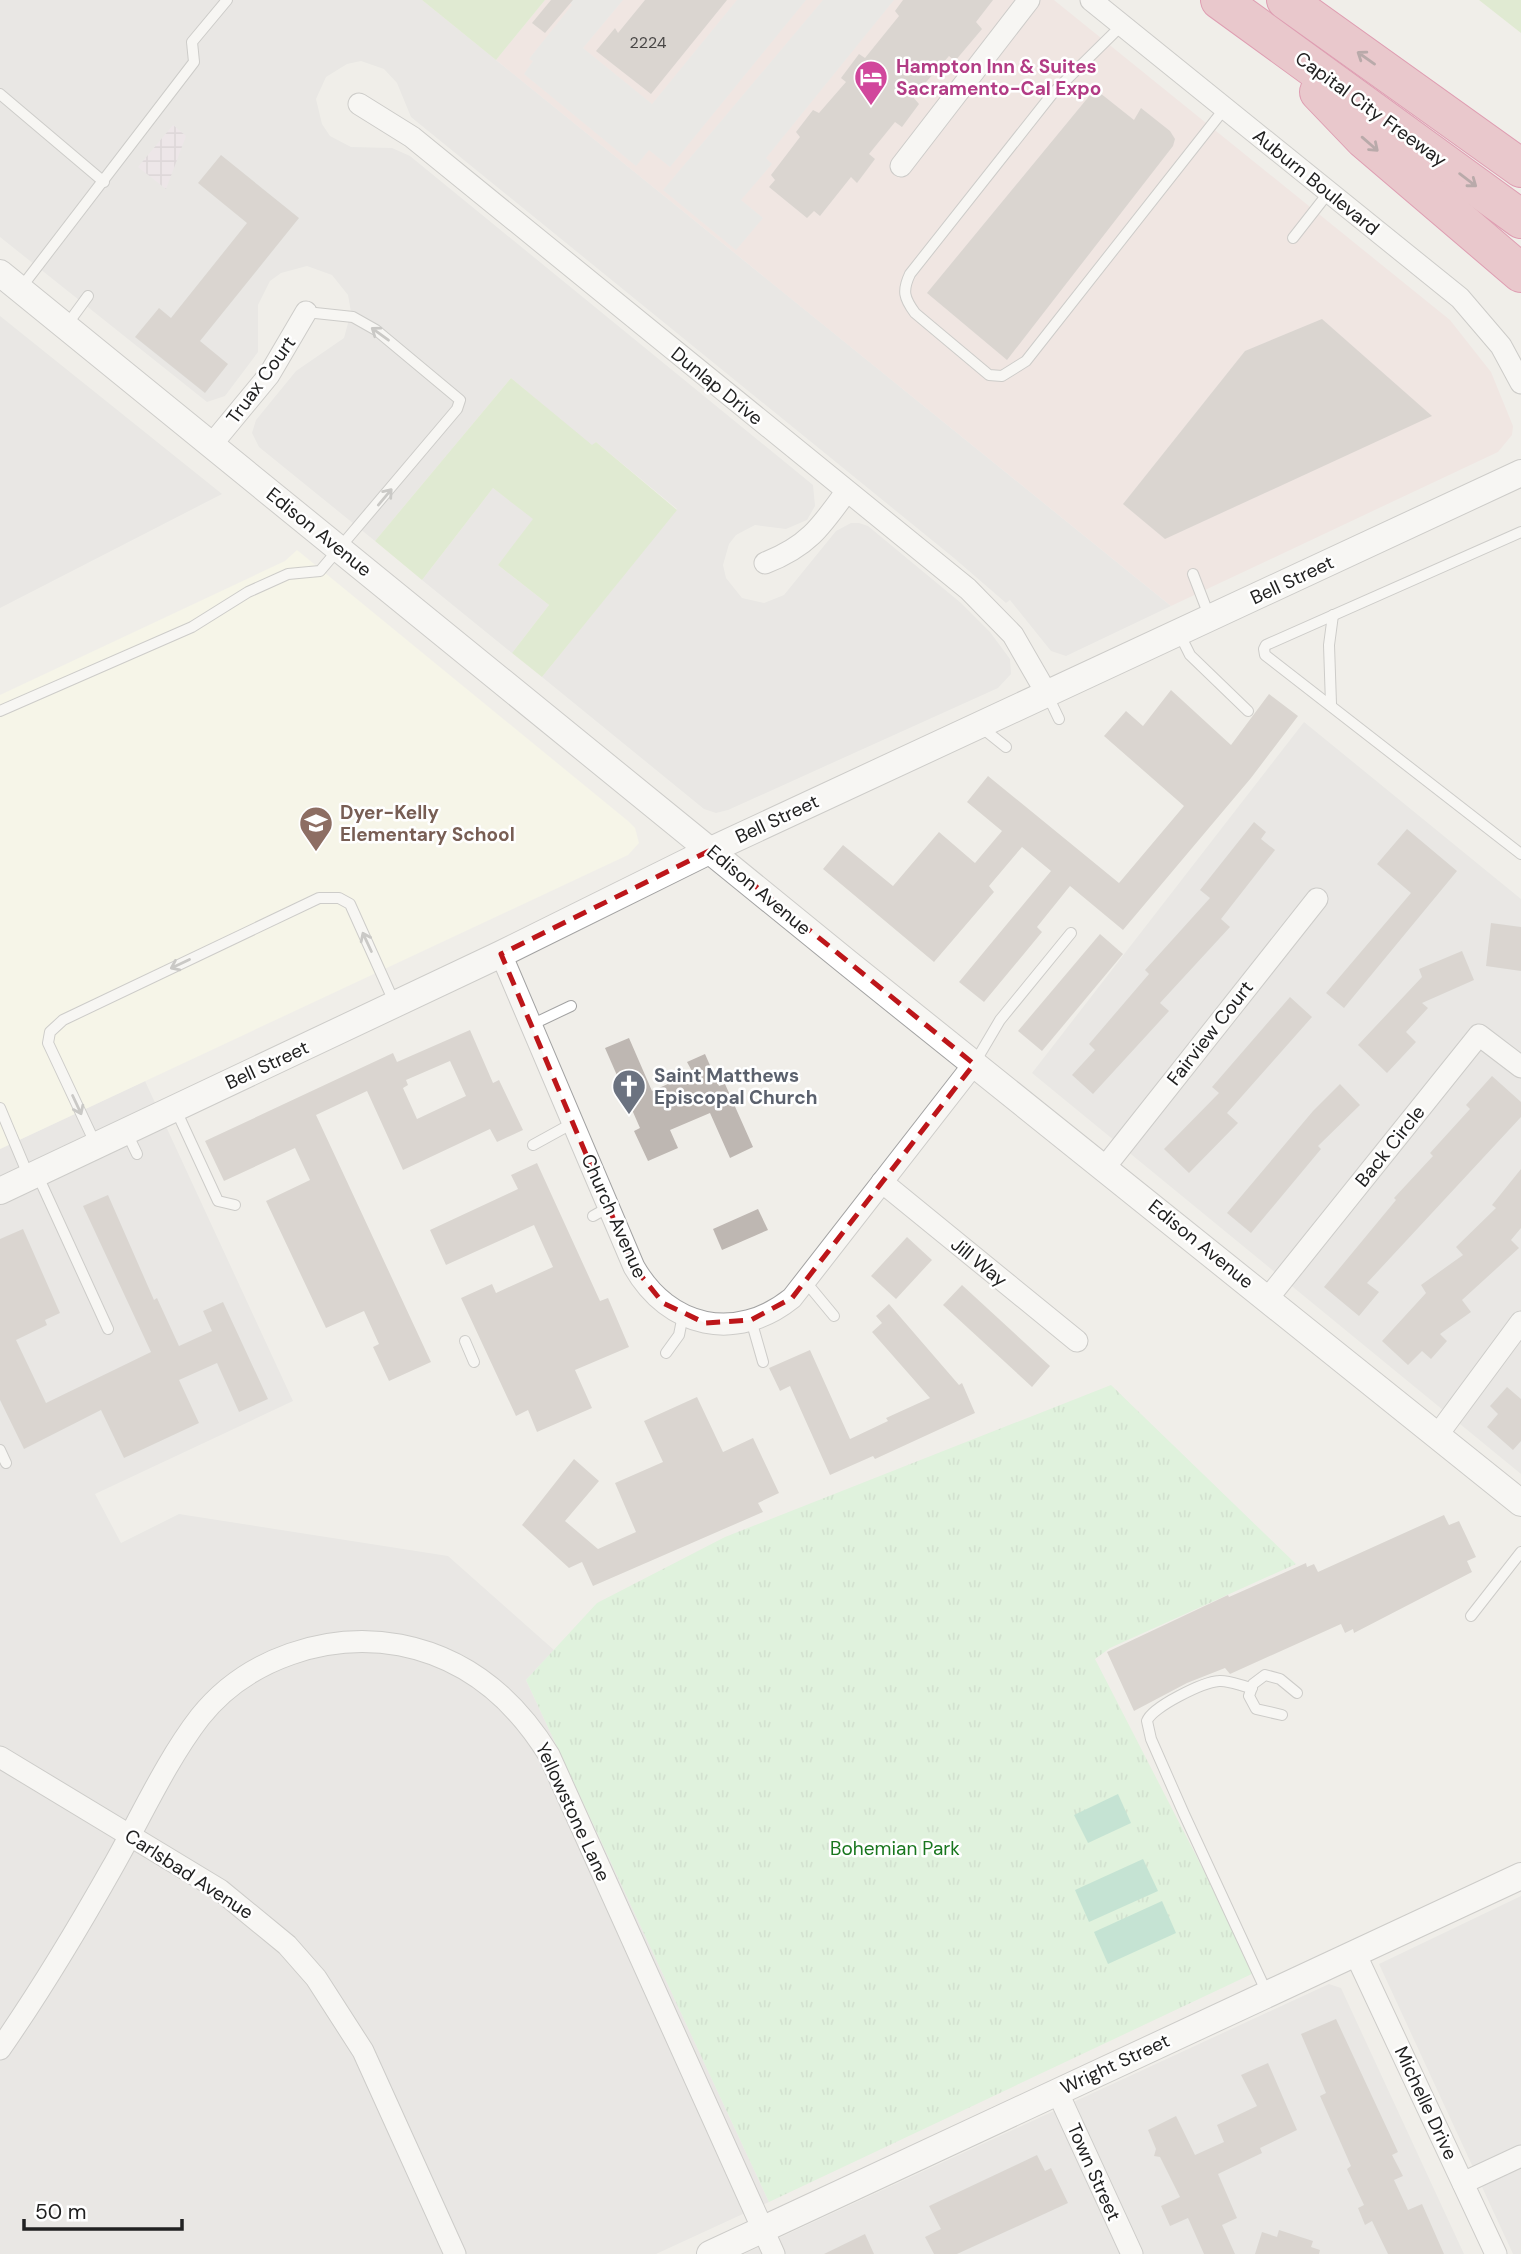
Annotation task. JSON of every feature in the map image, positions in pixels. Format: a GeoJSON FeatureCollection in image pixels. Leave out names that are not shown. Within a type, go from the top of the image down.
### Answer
{"type":"FeatureCollection","features":[{"type":"Feature","properties":{"kind":"highway","name":"Capital City Freeway"},"geometry":{"type":"LineString","coordinates":[[1220,0],[1521,219]]}},
{"type":"Feature","properties":{"kind":"highway","name":"Capital City Freeway"},"geometry":{"type":"LineString","coordinates":[[1286,0],[1521,168]]}},
{"type":"Feature","properties":{"kind":"highway"},"geometry":{"type":"LineString","coordinates":[[1274,40],[1364,139],[1521,272]]}},
{"type":"Feature","properties":{"kind":"street"},"geometry":{"type":"LineString","coordinates":[[901,166],[1028,0]]}},
{"type":"Feature","properties":{"kind":"street","name":"Auburn Boulevard"},"geometry":{"type":"LineString","coordinates":[[1091,0],[1474,312],[1501,346],[1521,383]]}},
{"type":"Feature","properties":{"kind":"street","name":"Dunlap Drive"},"geometry":{"type":"LineString","coordinates":[[359,104],[412,137],[993,611],[1026,654],[1047,694]]}},
{"type":"Feature","properties":{"kind":"street","name":"Edison Avenue"},"geometry":{"type":"LineString","coordinates":[[10,281],[974,1064],[1521,1503]]}},
{"type":"Feature","properties":{"kind":"street","name":"Truax Court"},"geometry":{"type":"LineString","coordinates":[[212,444],[269,375],[306,312]]}},
{"type":"Feature","properties":{"kind":"street","name":"Bell Street"},"geometry":{"type":"LineString","coordinates":[[0,1191],[96,1146],[132,1143],[175,1108],[501,954],[711,849],[1521,473]]}},
{"type":"Feature","properties":{"kind":"street"},"geometry":{"type":"LineString","coordinates":[[765,564],[790,554],[806,542],[846,492]]}},
{"type":"Feature","properties":{"kind":"street","name":"Fairview Court"},"geometry":{"type":"LineString","coordinates":[[1105,1167],[1317,899]]}},
{"type":"Feature","properties":{"kind":"street","name":"Church Avenue"},"geometry":{"type":"LineString","coordinates":[[501,954],[573,1123],[601,1212],[642,1280],[663,1303],[683,1315],[720,1324],[751,1320],[779,1308],[805,1282],[974,1064]]}},
{"type":"Feature","properties":{"kind":"street","name":"Back Circle"},"geometry":{"type":"LineString","coordinates":[[1268,1298],[1479,1035],[1521,1067]]}},
{"type":"Feature","properties":{"kind":"street","name":"Jill Way"},"geometry":{"type":"LineString","coordinates":[[882,1182],[1077,1341]]}},
{"type":"Feature","properties":{"kind":"street"},"geometry":{"type":"LineString","coordinates":[[1436,1437],[1521,1322]]}},
{"type":"Feature","properties":{"kind":"street","name":"Yellowstone Lane"},"geometry":{"type":"LineString","coordinates":[[0,2049],[42,1987],[185,1738],[202,1714],[231,1688],[272,1661],[328,1644],[376,1642],[415,1648],[469,1670],[515,1707],[549,1755],[774,2254]]}},
{"type":"Feature","properties":{"kind":"street","name":"Carlsbad Avenue"},"geometry":{"type":"LineString","coordinates":[[0,1757],[130,1835],[255,1916],[316,1978],[362,2051],[455,2254]]}},
{"type":"Feature","properties":{"kind":"street","name":"Wright Street"},"geometry":{"type":"LineString","coordinates":[[710,2254],[1521,1876]]}},
{"type":"Feature","properties":{"kind":"street","name":"Michelle Drive"},"geometry":{"type":"LineString","coordinates":[[1355,1953],[1496,2254]]}},
{"type":"Feature","properties":{"kind":"street","name":"Town Street"},"geometry":{"type":"LineString","coordinates":[[1057,2091],[1132,2254]]}},
{"type":"Feature","properties":{"kind":"street"},"geometry":{"type":"LineString","coordinates":[[1464,2183],[1521,2156]]}},
{"type":"Feature","properties":{"kind":"lane"},"geometry":{"type":"LineString","coordinates":[[10,281],[104,181],[194,62],[192,42],[227,0]]}},
{"type":"Feature","properties":{"kind":"lane"},"geometry":{"type":"LineString","coordinates":[[1122,25],[1053,93],[910,274],[904,288],[905,300],[915,313],[989,375],[1002,376],[1026,362],[1225,108]]}},
{"type":"Feature","properties":{"kind":"lane"},"geometry":{"type":"LineString","coordinates":[[0,94],[104,181]]}},
{"type":"Feature","properties":{"kind":"lane"},"geometry":{"type":"LineString","coordinates":[[1293,237],[1329,192]]}},
{"type":"Feature","properties":{"kind":"lane"},"geometry":{"type":"LineString","coordinates":[[66,326],[88,296]]}},
{"type":"Feature","properties":{"kind":"lane"},"geometry":{"type":"LineString","coordinates":[[0,710],[192,627],[248,592],[288,574],[320,571],[457,409],[460,400],[386,339],[353,317],[306,312]]}},
{"type":"Feature","properties":{"kind":"lane"},"geometry":{"type":"LineString","coordinates":[[1521,532],[1333,615],[1264,649],[1265,655],[1521,854]]}},
{"type":"Feature","properties":{"kind":"lane"},"geometry":{"type":"LineString","coordinates":[[1193,574],[1210,618]]}},
{"type":"Feature","properties":{"kind":"lane"},"geometry":{"type":"LineString","coordinates":[[1331,704],[1329,645],[1333,615]]}},
{"type":"Feature","properties":{"kind":"lane"},"geometry":{"type":"LineString","coordinates":[[1179,633],[1190,655],[1248,711]]}},
{"type":"Feature","properties":{"kind":"lane"},"geometry":{"type":"LineString","coordinates":[[1047,694],[1059,719]]}},
{"type":"Feature","properties":{"kind":"lane"},"geometry":{"type":"LineString","coordinates":[[979,725],[1006,747]]}},
{"type":"Feature","properties":{"kind":"lane"},"geometry":{"type":"LineString","coordinates":[[96,1146],[48,1043],[50,1032],[62,1020],[319,898],[339,898],[350,904],[396,1004]]}},
{"type":"Feature","properties":{"kind":"lane"},"geometry":{"type":"LineString","coordinates":[[974,1064],[1000,1020],[1071,933]]}},
{"type":"Feature","properties":{"kind":"lane"},"geometry":{"type":"LineString","coordinates":[[531,1025],[571,1006]]}},
{"type":"Feature","properties":{"kind":"lane"},"geometry":{"type":"LineString","coordinates":[[0,1108],[108,1329]]}},
{"type":"Feature","properties":{"kind":"lane"},"geometry":{"type":"LineString","coordinates":[[175,1108],[218,1201],[235,1205]]}},
{"type":"Feature","properties":{"kind":"lane"},"geometry":{"type":"LineString","coordinates":[[533,1145],[573,1123]]}},
{"type":"Feature","properties":{"kind":"lane"},"geometry":{"type":"LineString","coordinates":[[805,1282],[834,1316]]}},
{"type":"Feature","properties":{"kind":"lane"},"geometry":{"type":"LineString","coordinates":[[666,1353],[678,1335],[683,1315]]}},
{"type":"Feature","properties":{"kind":"lane"},"geometry":{"type":"LineString","coordinates":[[751,1320],[763,1362]]}},
{"type":"Feature","properties":{"kind":"lane"},"geometry":{"type":"LineString","coordinates":[[465,1341],[474,1362]]}},
{"type":"Feature","properties":{"kind":"lane"},"geometry":{"type":"LineString","coordinates":[[0,1450],[6,1463]]}},
{"type":"Feature","properties":{"kind":"lane"},"geometry":{"type":"LineString","coordinates":[[1471,1616],[1521,1552]]}},
{"type":"Feature","properties":{"kind":"lane"},"geometry":{"type":"LineString","coordinates":[[1282,1715],[1256,1709],[1249,1696],[1252,1688],[1265,1675],[1280,1679],[1297,1693]]}},
{"type":"Feature","properties":{"kind":"lane"},"geometry":{"type":"LineString","coordinates":[[1252,1688],[1224,1681],[1210,1682],[1153,1710],[1147,1721],[1151,1739],[1267,1994]]}},
{"type":"Feature","properties":{"kind":"highlighted area"},"geometry":{"type":"Polygon","coordinates":[[[711,850],[974,1064],[792,1298],[751,1320],[705,1323],[663,1303],[634,1267],[501,954],[711,850]]]}},
{"type":"Feature","properties":{"kind":"shaded area"},"geometry":{"type":"Polygon","coordinates":[[[0,0],[422,0],[1171,606],[1066,656],[1051,651],[1010,600],[1006,603],[411,117],[397,83],[384,69],[361,61],[347,64],[326,77],[316,99],[322,124],[330,136],[351,147],[392,148],[410,156],[813,485],[815,506],[807,520],[786,529],[755,525],[736,535],[729,544],[723,565],[726,578],[742,598],[764,603],[784,595],[836,531],[851,523],[859,523],[868,526],[961,603],[990,632],[1010,659],[1011,674],[998,688],[728,810],[716,813],[704,809],[542,677],[677,509],[596,442],[592,446],[511,378],[375,541],[259,447],[252,433],[256,420],[296,371],[344,338],[351,312],[348,295],[332,275],[307,266],[281,273],[270,281],[258,305],[258,352],[225,396],[207,402],[0,237],[0,0]]]}},
{"type":"Feature","properties":{"kind":"shaded area"},"geometry":{"type":"Polygon","coordinates":[[[545,0],[1054,0],[1450,320],[1491,372],[1513,426],[1512,435],[1498,452],[1171,606],[496,60],[545,0]]]}},
{"type":"Feature","properties":{"kind":"shaded area"},"geometry":{"type":"Polygon","coordinates":[[[568,0],[623,0],[583,48],[652,104],[737,0],[806,0],[670,167],[649,150],[636,166],[524,74],[533,61],[529,59],[572,5],[568,0]]]}},
{"type":"Feature","properties":{"kind":"shaded area"},"geometry":{"type":"Polygon","coordinates":[[[823,0],[894,0],[766,158],[772,164],[741,200],[763,218],[736,250],[663,190],[823,0]]]}},
{"type":"Feature","properties":{"kind":"shaded area"},"geometry":{"type":"Polygon","coordinates":[[[173,125],[186,136],[166,189],[138,167],[173,125]]]}},
{"type":"Feature","properties":{"kind":"shaded area"},"geometry":{"type":"Polygon","coordinates":[[[0,316],[222,494],[0,608],[0,316]]]}},
{"type":"Feature","properties":{"kind":"shaded area"},"geometry":{"type":"Polygon","coordinates":[[[493,488],[534,519],[498,565],[549,605],[512,653],[422,580],[493,488]]]}},
{"type":"Feature","properties":{"kind":"shaded area","name":"Dyer-Kelly Elementary School"},"geometry":{"type":"Polygon","coordinates":[[[297,550],[628,821],[635,828],[639,843],[628,855],[0,1149],[0,695],[285,561],[297,550]]]}},
{"type":"Feature","properties":{"kind":"shaded area"},"geometry":{"type":"Polygon","coordinates":[[[1304,722],[1521,899],[1521,1474],[1032,1073],[1304,722]]]}},
{"type":"Feature","properties":{"kind":"shaded area"},"geometry":{"type":"Polygon","coordinates":[[[145,1081],[293,1401],[95,1494],[121,1543],[179,1514],[448,1556],[554,1650],[526,1680],[769,2202],[656,2254],[0,2254],[0,1149],[145,1081]]]}},
{"type":"Feature","properties":{"kind":"shaded area"},"geometry":{"type":"Polygon","coordinates":[[[1521,1896],[1521,2254],[1513,2254],[1379,1964],[1521,1896]]]}},
{"type":"Feature","properties":{"kind":"shaded area"},"geometry":{"type":"Polygon","coordinates":[[[1329,1984],[1341,1988],[1464,2254],[744,2254],[1329,1984]]]}},
{"type":"Feature","properties":{"kind":"green space"},"geometry":{"type":"Polygon","coordinates":[[[422,0],[545,0],[496,60],[422,0]]]}},
{"type":"Feature","properties":{"kind":"green space"},"geometry":{"type":"Polygon","coordinates":[[[1479,0],[1521,0],[1521,33],[1479,0]]]}},
{"type":"Feature","properties":{"kind":"green space"},"geometry":{"type":"Polygon","coordinates":[[[511,378],[592,445],[596,442],[677,510],[542,677],[512,653],[549,605],[498,565],[533,519],[493,488],[422,580],[375,541],[511,378]]]}},
{"type":"Feature","properties":{"kind":"green space","name":"Bohemian Park"},"geometry":{"type":"Polygon","coordinates":[[[1111,1385],[1296,1564],[1110,1648],[1095,1659],[1256,1972],[769,2202],[526,1680],[597,1603],[725,1537],[1111,1385]]]}},
{"type":"Feature","properties":{"kind":"green space"},"geometry":{"type":"Polygon","coordinates":[[[1118,1794],[1131,1823],[1088,1843],[1074,1815],[1118,1794]]]}},
{"type":"Feature","properties":{"kind":"green space"},"geometry":{"type":"Polygon","coordinates":[[[1143,1859],[1158,1891],[1089,1922],[1075,1890],[1143,1859]]]}},
{"type":"Feature","properties":{"kind":"green space"},"geometry":{"type":"Polygon","coordinates":[[[1162,1901],[1176,1933],[1108,1964],[1094,1932],[1162,1901]]]}},
{"type":"Feature","properties":{"kind":"building"},"geometry":{"type":"Polygon","coordinates":[[[551,0],[573,0],[545,33],[532,23],[551,0]]]}},
{"type":"Feature","properties":{"kind":"building"},"geometry":{"type":"Polygon","coordinates":[[[645,0],[727,0],[651,94],[596,51],[615,28],[618,33],[645,0]]]}},
{"type":"Feature","properties":{"kind":"building","name":"Hampton Inn & Suites Sacramento-Cal Expo"},"geometry":{"type":"Polygon","coordinates":[[[903,0],[993,0],[976,22],[982,29],[955,61],[949,56],[913,97],[919,104],[902,127],[895,122],[869,154],[875,159],[857,183],[851,177],[820,216],[814,211],[807,218],[769,187],[775,180],[771,175],[800,137],[796,132],[813,110],[819,113],[846,82],[841,78],[859,54],[865,58],[899,16],[895,11],[903,0]]]}},
{"type":"Feature","properties":{"kind":"building"},"geometry":{"type":"Polygon","coordinates":[[[1095,89],[1134,120],[1141,108],[1170,131],[1175,139],[1173,146],[1007,360],[927,293],[1095,89]]]}},
{"type":"Feature","properties":{"kind":"building"},"geometry":{"type":"Polygon","coordinates":[[[221,155],[299,218],[200,341],[228,364],[205,393],[135,337],[159,308],[171,318],[247,223],[198,183],[221,155]]]}},
{"type":"Feature","properties":{"kind":"building"},"geometry":{"type":"Polygon","coordinates":[[[1322,319],[1432,416],[1165,539],[1123,504],[1245,351],[1322,319]]]}},
{"type":"Feature","properties":{"kind":"building"},"geometry":{"type":"Polygon","coordinates":[[[1171,690],[1231,745],[1269,694],[1298,716],[1251,778],[1123,930],[1070,886],[1037,927],[1042,932],[984,1002],[959,982],[1051,871],[1022,847],[989,886],[994,892],[934,962],[823,869],[843,845],[893,886],[939,832],[975,863],[1002,831],[967,802],[988,776],[1119,883],[1184,806],[1104,736],[1126,711],[1143,726],[1171,690]]]}},
{"type":"Feature","properties":{"kind":"building"},"geometry":{"type":"Polygon","coordinates":[[[1254,822],[1266,832],[1261,839],[1275,850],[1221,919],[1230,927],[1160,1003],[1169,1011],[1093,1094],[1072,1075],[1095,1050],[1089,1044],[1149,974],[1145,970],[1210,898],[1200,890],[1254,822]]]}},
{"type":"Feature","properties":{"kind":"building"},"geometry":{"type":"Polygon","coordinates":[[[1407,829],[1457,871],[1344,1008],[1326,993],[1411,893],[1377,864],[1407,829]]]}},
{"type":"Feature","properties":{"kind":"building"},"geometry":{"type":"Polygon","coordinates":[[[1491,923],[1521,927],[1521,971],[1486,966],[1491,923]]]}},
{"type":"Feature","properties":{"kind":"building"},"geometry":{"type":"Polygon","coordinates":[[[1100,934],[1123,954],[1042,1051],[1018,1031],[1100,934]]]}},
{"type":"Feature","properties":{"kind":"building"},"geometry":{"type":"Polygon","coordinates":[[[1462,951],[1474,980],[1422,1003],[1428,1008],[1406,1032],[1416,1042],[1387,1073],[1358,1045],[1422,977],[1419,969],[1462,951]]]}},
{"type":"Feature","properties":{"kind":"building"},"geometry":{"type":"Polygon","coordinates":[[[1290,997],[1312,1017],[1227,1113],[1238,1123],[1189,1173],[1164,1149],[1219,1093],[1212,1087],[1290,997]]]}},
{"type":"Feature","properties":{"kind":"building"},"geometry":{"type":"Polygon","coordinates":[[[470,1030],[493,1083],[499,1080],[523,1130],[497,1142],[490,1129],[403,1170],[367,1091],[316,1115],[431,1362],[389,1381],[373,1347],[379,1344],[364,1311],[326,1328],[266,1201],[310,1180],[295,1148],[224,1181],[205,1141],[393,1053],[397,1062],[470,1030]],[[450,1061],[406,1080],[408,1085],[403,1088],[417,1119],[466,1096],[450,1061]]]}},
{"type":"Feature","properties":{"kind":"building"},"geometry":{"type":"Polygon","coordinates":[[[629,1038],[652,1091],[693,1073],[687,1062],[705,1054],[719,1086],[725,1084],[753,1147],[730,1158],[710,1113],[670,1130],[678,1148],[648,1161],[634,1131],[640,1128],[605,1048],[629,1038]]]}},
{"type":"Feature","properties":{"kind":"building"},"geometry":{"type":"Polygon","coordinates":[[[1492,1076],[1521,1102],[1521,1117],[1367,1283],[1379,1292],[1359,1316],[1324,1287],[1396,1200],[1394,1198],[1433,1156],[1430,1153],[1470,1109],[1466,1105],[1492,1076]]]}},
{"type":"Feature","properties":{"kind":"building"},"geometry":{"type":"Polygon","coordinates":[[[1340,1084],[1360,1105],[1318,1146],[1321,1149],[1251,1233],[1227,1213],[1313,1111],[1340,1084]]]}},
{"type":"Feature","properties":{"kind":"building"},"geometry":{"type":"Polygon","coordinates":[[[537,1163],[600,1301],[608,1298],[629,1347],[575,1370],[592,1408],[537,1432],[528,1410],[516,1416],[461,1298],[492,1284],[496,1293],[553,1267],[534,1225],[446,1265],[430,1230],[518,1189],[511,1175],[537,1163]]]}},
{"type":"Feature","properties":{"kind":"building"},"geometry":{"type":"Polygon","coordinates":[[[1521,1169],[1521,1228],[1511,1240],[1519,1248],[1462,1300],[1471,1312],[1440,1334],[1447,1341],[1431,1359],[1422,1351],[1408,1365],[1382,1341],[1426,1293],[1421,1285],[1463,1255],[1456,1247],[1496,1208],[1492,1205],[1521,1169]]]}},
{"type":"Feature","properties":{"kind":"building"},"geometry":{"type":"Polygon","coordinates":[[[108,1195],[154,1300],[157,1298],[179,1346],[212,1331],[203,1311],[223,1302],[268,1399],[239,1412],[217,1363],[179,1380],[199,1423],[124,1458],[101,1410],[24,1449],[0,1400],[0,1239],[23,1229],[60,1313],[45,1320],[47,1325],[16,1340],[46,1403],[151,1352],[83,1206],[108,1195]]]}},
{"type":"Feature","properties":{"kind":"building"},"geometry":{"type":"Polygon","coordinates":[[[758,1209],[768,1230],[722,1250],[713,1229],[758,1209]]]}},
{"type":"Feature","properties":{"kind":"building"},"geometry":{"type":"Polygon","coordinates":[[[907,1237],[932,1260],[896,1299],[871,1276],[907,1237]]]}},
{"type":"Feature","properties":{"kind":"building"},"geometry":{"type":"Polygon","coordinates":[[[962,1285],[1050,1366],[1032,1387],[943,1305],[962,1285]]]}},
{"type":"Feature","properties":{"kind":"building"},"geometry":{"type":"Polygon","coordinates":[[[889,1304],[959,1385],[962,1383],[975,1413],[875,1459],[873,1456],[830,1475],[790,1386],[780,1391],[769,1368],[810,1350],[850,1439],[888,1421],[886,1418],[930,1398],[872,1332],[882,1323],[876,1316],[889,1304]]]}},
{"type":"Feature","properties":{"kind":"building"},"geometry":{"type":"Polygon","coordinates":[[[1507,1387],[1521,1399],[1521,1441],[1513,1450],[1487,1427],[1498,1414],[1490,1406],[1507,1387]]]}},
{"type":"Feature","properties":{"kind":"building"},"geometry":{"type":"Polygon","coordinates":[[[697,1397],[723,1452],[753,1438],[779,1493],[758,1503],[763,1512],[593,1586],[582,1562],[569,1568],[522,1525],[574,1459],[599,1481],[565,1521],[598,1549],[636,1532],[615,1483],[663,1462],[644,1421],[697,1397]]]}},
{"type":"Feature","properties":{"kind":"building"},"geometry":{"type":"Polygon","coordinates":[[[1444,1515],[1449,1525],[1459,1521],[1476,1557],[1467,1561],[1472,1572],[1354,1633],[1353,1629],[1345,1633],[1341,1624],[1230,1674],[1225,1668],[1187,1683],[1134,1711],[1107,1652],[1228,1595],[1229,1597],[1306,1563],[1307,1567],[1314,1564],[1318,1572],[1444,1515]]]}},
{"type":"Feature","properties":{"kind":"building"},"geometry":{"type":"Polygon","coordinates":[[[1336,2019],[1398,2152],[1392,2155],[1403,2176],[1394,2180],[1408,2210],[1422,2204],[1444,2254],[1388,2254],[1372,2221],[1365,2225],[1358,2208],[1364,2205],[1347,2169],[1351,2166],[1320,2096],[1326,2093],[1301,2034],[1336,2019]]]}},
{"type":"Feature","properties":{"kind":"building"},"geometry":{"type":"Polygon","coordinates":[[[1268,2063],[1297,2130],[1260,2148],[1262,2153],[1218,2174],[1237,2218],[1222,2225],[1235,2254],[1204,2254],[1188,2218],[1170,2226],[1161,2206],[1180,2197],[1160,2157],[1154,2156],[1156,2149],[1148,2130],[1176,2116],[1195,2155],[1224,2142],[1217,2125],[1257,2106],[1241,2075],[1268,2063]]]}},
{"type":"Feature","properties":{"kind":"building"},"geometry":{"type":"Polygon","coordinates":[[[1037,2155],[1045,2171],[1051,2168],[1068,2203],[957,2254],[934,2254],[925,2237],[941,2229],[929,2206],[1037,2155]]]}},
{"type":"Feature","properties":{"kind":"building"},"geometry":{"type":"Polygon","coordinates":[[[1279,2230],[1313,2241],[1311,2247],[1320,2250],[1319,2254],[1255,2254],[1262,2232],[1277,2237],[1279,2230]]]}},
{"type":"Feature","properties":{"kind":"building"},"geometry":{"type":"Polygon","coordinates":[[[865,2234],[874,2254],[824,2254],[865,2234]]]}},
{"type":"Feature","properties":{"kind":"place","name":"Hampton Inn & Suites Sacramento-Cal Expo"},"geometry":{"type":"Point","coordinates":[871,107]}},
{"type":"Feature","properties":{"kind":"place","name":"Dyer-Kelly Elementary School"},"geometry":{"type":"Point","coordinates":[316,853]}},
{"type":"Feature","properties":{"kind":"place","name":"Saint Matthews Episcopal Church"},"geometry":{"type":"Point","coordinates":[629,1116]}}]}
